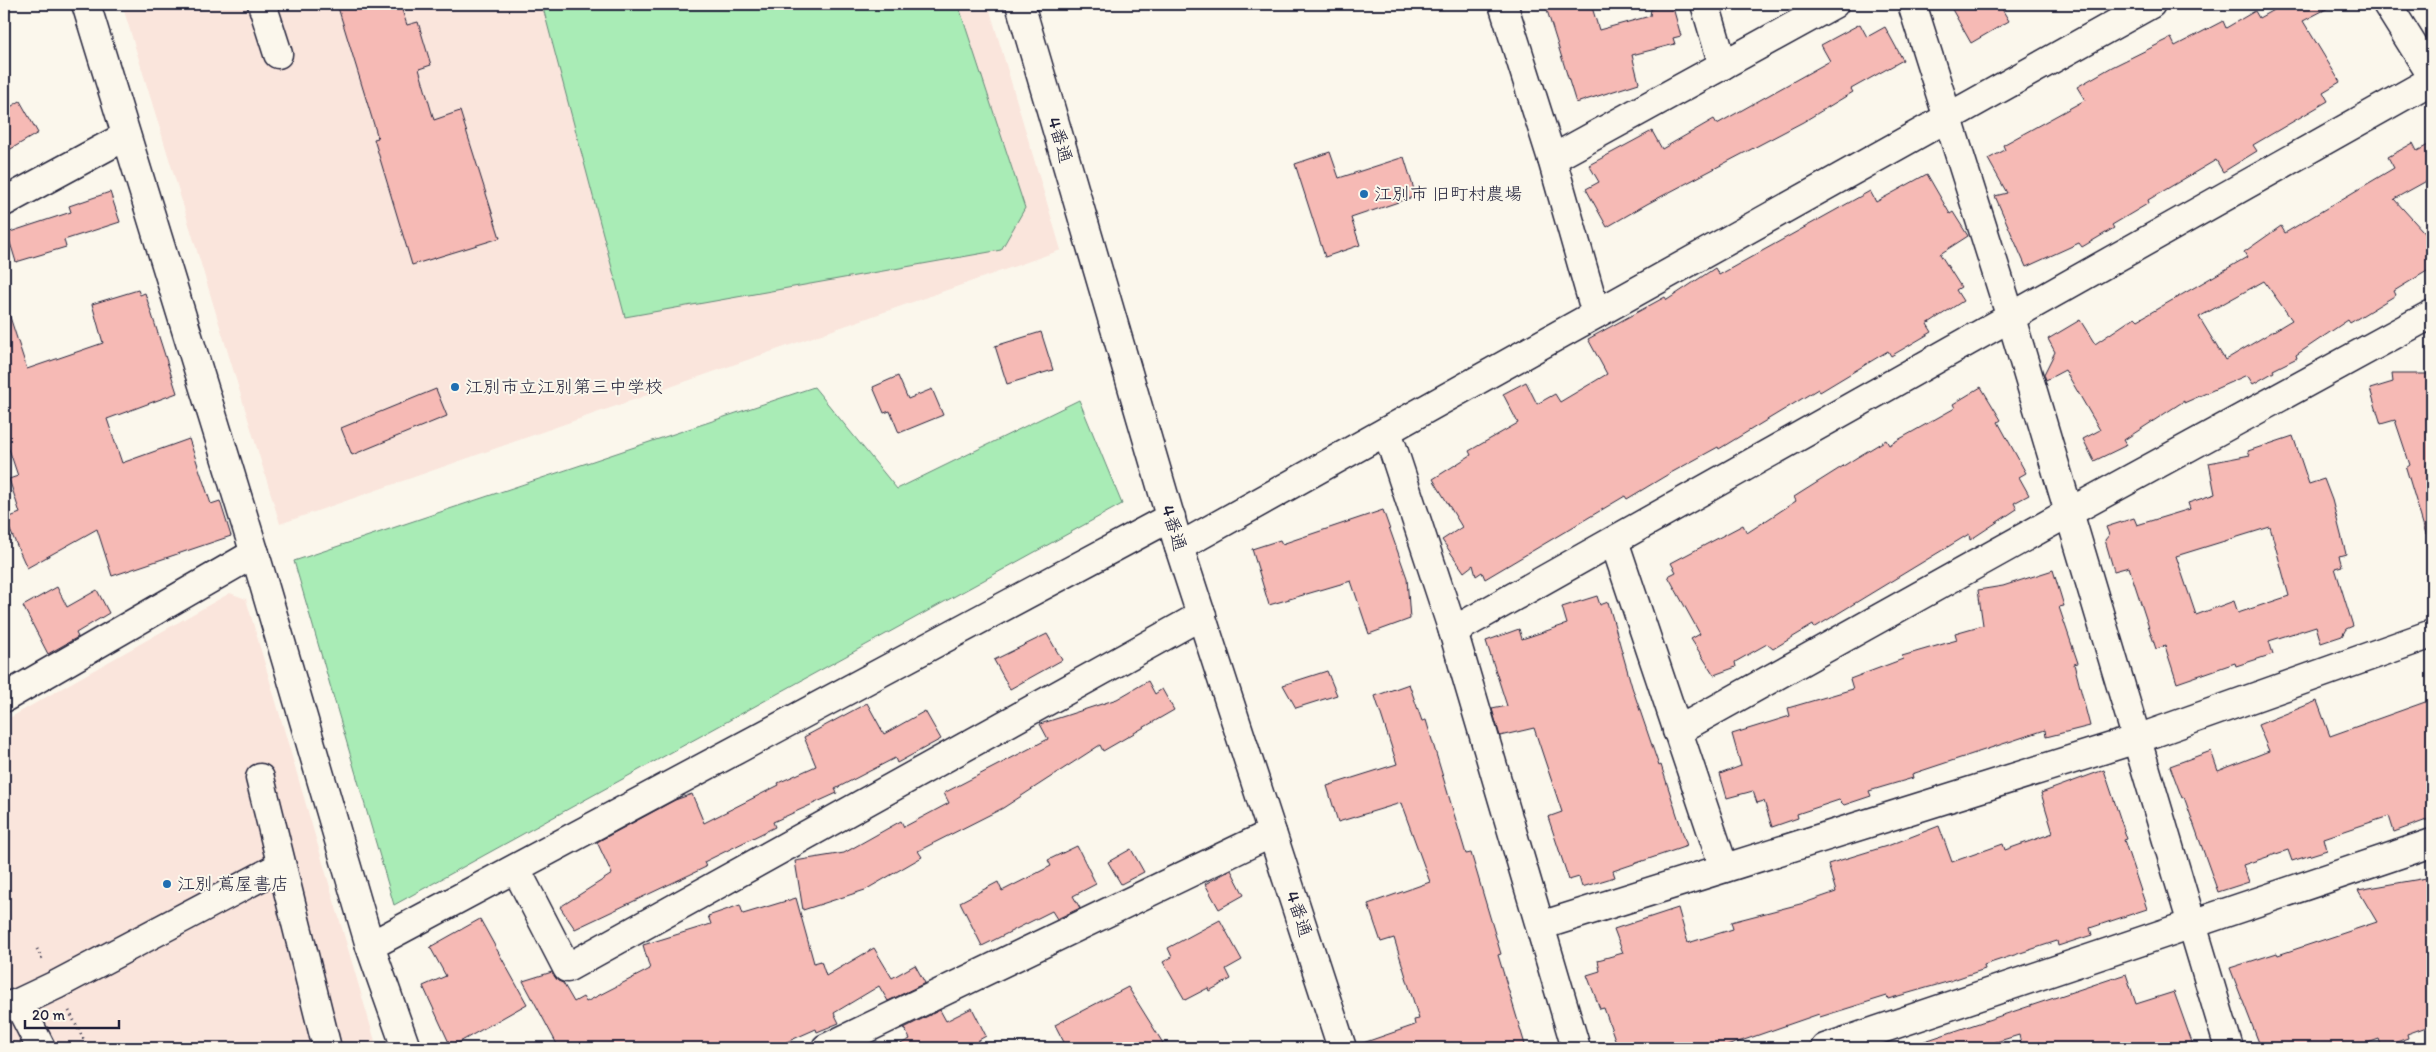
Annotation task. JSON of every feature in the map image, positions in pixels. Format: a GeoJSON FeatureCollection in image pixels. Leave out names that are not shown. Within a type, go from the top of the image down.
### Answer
{"type":"FeatureCollection","features":[{"type":"Feature","properties":{"kind":"street"},"geometry":{"type":"LineString","coordinates":[[86,4],[255,553],[370,946],[405,1048]]}},
{"type":"Feature","properties":{"kind":"street"},"geometry":{"type":"LineString","coordinates":[[262,4],[278,54]]}},
{"type":"Feature","properties":{"kind":"street","name":"4番通"},"geometry":{"type":"LineString","coordinates":[[1020,4],[1180,547],[1342,1048]]}},
{"type":"Feature","properties":{"kind":"street"},"geometry":{"type":"LineString","coordinates":[[1503,4],[1552,159],[1596,314]]}},
{"type":"Feature","properties":{"kind":"street"},"geometry":{"type":"LineString","coordinates":[[1705,4],[1723,65]]}},
{"type":"Feature","properties":{"kind":"street"},"geometry":{"type":"LineString","coordinates":[[1552,159],[1834,4]]}},
{"type":"Feature","properties":{"kind":"street"},"geometry":{"type":"LineString","coordinates":[[1912,4],[2010,318],[2230,1048]]}},
{"type":"Feature","properties":{"kind":"street"},"geometry":{"type":"LineString","coordinates":[[1180,547],[2151,4]]}},
{"type":"Feature","properties":{"kind":"street"},"geometry":{"type":"LineString","coordinates":[[2388,4],[2432,76]]}},
{"type":"Feature","properties":{"kind":"street"},"geometry":{"type":"LineString","coordinates":[[1454,631],[2432,80]]}},
{"type":"Feature","properties":{"kind":"street"},"geometry":{"type":"LineString","coordinates":[[4,202],[126,136]]}},
{"type":"Feature","properties":{"kind":"street"},"geometry":{"type":"LineString","coordinates":[[1677,731],[2068,513],[2432,314]]}},
{"type":"Feature","properties":{"kind":"street"},"geometry":{"type":"LineString","coordinates":[[1387,430],[1454,631],[1576,1048]]}},
{"type":"Feature","properties":{"kind":"street"},"geometry":{"type":"LineString","coordinates":[[370,946],[1171,517]]}},
{"type":"Feature","properties":{"kind":"street"},"geometry":{"type":"LineString","coordinates":[[1614,541],[1724,868]]}},
{"type":"Feature","properties":{"kind":"street"},"geometry":{"type":"LineString","coordinates":[[4,698],[255,553]]}},
{"type":"Feature","properties":{"kind":"street"},"geometry":{"type":"LineString","coordinates":[[516,869],[567,968],[1202,615]]}},
{"type":"Feature","properties":{"kind":"street"},"geometry":{"type":"LineString","coordinates":[[1540,926],[2137,739],[2432,634]]}},
{"type":"Feature","properties":{"kind":"street"},"geometry":{"type":"LineString","coordinates":[[260,778],[327,1048]]}},
{"type":"Feature","properties":{"kind":"street"},"geometry":{"type":"LineString","coordinates":[[826,1048],[1272,833]]}},
{"type":"Feature","properties":{"kind":"street"},"geometry":{"type":"LineString","coordinates":[[1824,1048],[2432,843]]}},
{"type":"Feature","properties":{"kind":"street"},"geometry":{"type":"LineString","coordinates":[[42,1048],[11,1005],[281,866]]}},
{"type":"Feature","properties":{"kind":"shaded area","name":"江別市立江別第三中学校"},"geometry":{"type":"Polygon","coordinates":[[[122,4],[988,4],[1061,250],[280,524],[122,4]]]}},
{"type":"Feature","properties":{"kind":"shaded area","name":"江別 蔦屋書店"},"geometry":{"type":"Polygon","coordinates":[[[230,593],[246,599],[377,1048],[4,1048],[4,721],[230,593]]]}},
{"type":"Feature","properties":{"kind":"green space"},"geometry":{"type":"Polygon","coordinates":[[[542,4],[958,4],[1025,208],[1001,250],[625,317],[542,4]]]}},
{"type":"Feature","properties":{"kind":"green space"},"geometry":{"type":"Polygon","coordinates":[[[814,387],[897,489],[1079,400],[1122,504],[394,905],[294,561],[814,387]]]}},
{"type":"Feature","properties":{"kind":"building"},"geometry":{"type":"Polygon","coordinates":[[[337,4],[400,4],[407,25],[418,22],[431,65],[419,69],[434,120],[460,111],[500,238],[412,265],[374,139],[378,138],[337,4]]]}},
{"type":"Feature","properties":{"kind":"building"},"geometry":{"type":"Polygon","coordinates":[[[1545,4],[1591,4],[1599,30],[1650,16],[1651,9],[1672,4],[1681,36],[1673,38],[1675,44],[1632,55],[1639,83],[1576,103],[1545,4]]]}},
{"type":"Feature","properties":{"kind":"building"},"geometry":{"type":"Polygon","coordinates":[[[1949,4],[1999,4],[2009,21],[1971,43],[1949,4]]]}},
{"type":"Feature","properties":{"kind":"building"},"geometry":{"type":"Polygon","coordinates":[[[2284,4],[2336,4],[2303,21],[2340,82],[2323,92],[2328,101],[2253,145],[2257,151],[2223,172],[2216,160],[2148,200],[2149,203],[2112,225],[2114,228],[2082,247],[2079,243],[2026,267],[1995,196],[2007,193],[1988,159],[2005,150],[2003,145],[2085,100],[2077,87],[2112,67],[2171,38],[2175,46],[2223,21],[2226,28],[2255,11],[2259,18],[2284,4]]]}},
{"type":"Feature","properties":{"kind":"building"},"geometry":{"type":"Polygon","coordinates":[[[1860,24],[1867,37],[1885,27],[1903,60],[1851,89],[1853,92],[1803,122],[1607,227],[1586,189],[1599,182],[1589,165],[1652,131],[1662,149],[1714,119],[1717,124],[1830,61],[1821,45],[1860,24]]]}},
{"type":"Feature","properties":{"kind":"building"},"geometry":{"type":"Polygon","coordinates":[[[20,101],[38,133],[4,153],[4,111],[20,101]]]}},
{"type":"Feature","properties":{"kind":"building"},"geometry":{"type":"Polygon","coordinates":[[[2413,143],[2417,151],[2432,143],[2432,178],[2394,199],[2432,241],[2432,268],[2394,291],[2396,295],[2350,323],[2348,320],[2296,355],[2297,358],[2273,370],[2274,372],[2253,384],[2247,375],[2184,403],[2184,401],[2124,440],[2127,445],[2094,461],[2083,439],[2100,430],[2065,370],[2046,380],[2044,374],[2055,352],[2048,339],[2080,320],[2095,344],[2135,317],[2138,320],[2247,257],[2244,252],[2281,226],[2285,233],[2394,168],[2388,157],[2413,143]],[[2264,281],[2199,317],[2225,360],[2292,320],[2264,281]]]}},
{"type":"Feature","properties":{"kind":"building"},"geometry":{"type":"Polygon","coordinates":[[[1330,152],[1339,178],[1404,157],[1416,196],[1351,218],[1360,245],[1325,257],[1295,164],[1330,152]]]}},
{"type":"Feature","properties":{"kind":"building"},"geometry":{"type":"Polygon","coordinates":[[[1927,174],[1950,214],[1953,212],[1968,236],[1940,254],[1961,287],[1956,290],[1963,301],[1927,324],[1932,332],[1891,356],[1888,351],[1820,392],[1818,389],[1719,449],[1718,447],[1627,499],[1625,496],[1485,579],[1482,572],[1476,576],[1473,565],[1464,572],[1442,540],[1462,527],[1433,479],[1471,455],[1469,451],[1518,423],[1503,394],[1526,382],[1537,404],[1555,394],[1560,402],[1607,374],[1588,339],[1665,297],[1667,300],[1715,268],[1719,275],[1870,191],[1876,202],[1927,174]]]}},
{"type":"Feature","properties":{"kind":"building"},"geometry":{"type":"Polygon","coordinates":[[[110,192],[120,222],[64,240],[66,247],[16,262],[7,233],[71,212],[69,206],[110,192]]]}},
{"type":"Feature","properties":{"kind":"building"},"geometry":{"type":"Polygon","coordinates":[[[138,290],[140,295],[145,293],[177,393],[107,419],[122,463],[189,439],[211,504],[220,501],[231,536],[112,576],[97,529],[27,568],[5,519],[20,513],[9,479],[18,476],[4,434],[4,315],[9,314],[27,369],[103,343],[92,304],[138,290]]]}},
{"type":"Feature","properties":{"kind":"building"},"geometry":{"type":"Polygon","coordinates":[[[1041,332],[1053,370],[1007,384],[995,346],[1041,332]]]}},
{"type":"Feature","properties":{"kind":"building"},"geometry":{"type":"Polygon","coordinates":[[[2392,374],[2432,374],[2432,533],[2426,534],[2406,468],[2410,465],[2395,420],[2381,424],[2370,389],[2393,382],[2392,374]]]}},
{"type":"Feature","properties":{"kind":"building"},"geometry":{"type":"Polygon","coordinates":[[[898,376],[908,399],[932,389],[943,415],[899,433],[890,411],[884,413],[873,387],[898,376]]]}},
{"type":"Feature","properties":{"kind":"building"},"geometry":{"type":"Polygon","coordinates":[[[1981,387],[2001,420],[1998,422],[2026,473],[2019,477],[2029,495],[2014,503],[2017,509],[1970,540],[1969,534],[1814,628],[1813,625],[1773,649],[1767,644],[1735,662],[1736,667],[1714,675],[1691,639],[1700,634],[1668,576],[1676,572],[1671,563],[1743,525],[1747,533],[1796,501],[1794,497],[1856,458],[1886,440],[1889,445],[1955,408],[1953,404],[1981,387]]]}},
{"type":"Feature","properties":{"kind":"building"},"geometry":{"type":"Polygon","coordinates":[[[436,389],[447,416],[352,455],[341,428],[436,389]]]}},
{"type":"Feature","properties":{"kind":"building"},"geometry":{"type":"Polygon","coordinates":[[[2293,436],[2309,484],[2324,479],[2332,500],[2346,554],[2339,556],[2342,566],[2335,568],[2353,626],[2346,629],[2342,636],[2321,643],[2316,626],[2269,641],[2273,654],[2236,666],[2235,663],[2177,683],[2165,646],[2156,649],[2129,567],[2114,571],[2105,540],[2109,535],[2106,527],[2134,518],[2137,525],[2190,509],[2188,503],[2215,494],[2209,463],[2250,455],[2248,451],[2293,436]],[[2270,527],[2176,556],[2196,615],[2234,601],[2238,613],[2289,596],[2270,527]]]}},
{"type":"Feature","properties":{"kind":"building"},"geometry":{"type":"Polygon","coordinates":[[[1383,510],[1407,578],[1410,619],[1369,634],[1351,581],[1269,605],[1252,549],[1280,540],[1282,544],[1383,510]]]}},
{"type":"Feature","properties":{"kind":"building"},"geometry":{"type":"Polygon","coordinates":[[[2053,570],[2064,606],[2059,607],[2078,663],[2074,664],[2090,726],[2046,737],[2045,730],[1912,774],[1913,778],[1869,791],[1871,796],[1844,805],[1839,800],[1797,814],[1798,818],[1772,827],[1764,801],[1757,803],[1753,791],[1727,798],[1720,774],[1741,766],[1732,734],[1790,716],[1788,708],[1853,689],[1850,679],[1903,659],[1902,656],[1957,640],[1955,633],[1983,625],[1978,590],[2003,586],[2053,570]]]}},
{"type":"Feature","properties":{"kind":"building"},"geometry":{"type":"Polygon","coordinates":[[[57,587],[67,607],[97,590],[109,613],[76,633],[78,637],[48,654],[23,606],[57,587]]]}},
{"type":"Feature","properties":{"kind":"building"},"geometry":{"type":"Polygon","coordinates":[[[1597,596],[1600,605],[1608,602],[1632,687],[1659,766],[1661,765],[1687,846],[1613,871],[1615,877],[1582,887],[1579,877],[1569,880],[1548,817],[1562,812],[1534,728],[1500,736],[1492,709],[1507,706],[1486,641],[1519,629],[1522,639],[1567,624],[1562,607],[1597,596]]]}},
{"type":"Feature","properties":{"kind":"building"},"geometry":{"type":"Polygon","coordinates":[[[1047,634],[1062,660],[1010,689],[994,660],[1047,634]]]}},
{"type":"Feature","properties":{"kind":"building"},"geometry":{"type":"Polygon","coordinates":[[[1327,671],[1337,695],[1296,708],[1283,685],[1327,671]]]}},
{"type":"Feature","properties":{"kind":"building"},"geometry":{"type":"Polygon","coordinates":[[[1148,681],[1155,694],[1162,689],[1174,710],[1103,751],[1100,745],[1003,808],[918,851],[922,857],[865,890],[803,910],[795,861],[844,853],[901,821],[904,827],[949,803],[944,793],[1048,739],[1040,724],[1117,699],[1148,681]]]}},
{"type":"Feature","properties":{"kind":"building"},"geometry":{"type":"Polygon","coordinates":[[[1409,684],[1422,721],[1426,720],[1466,854],[1471,853],[1501,954],[1498,955],[1526,1048],[1361,1048],[1360,1044],[1415,1025],[1414,1020],[1419,1019],[1394,938],[1381,942],[1368,904],[1430,882],[1401,803],[1338,822],[1327,786],[1397,764],[1375,696],[1409,684]]]}},
{"type":"Feature","properties":{"kind":"building"},"geometry":{"type":"Polygon","coordinates":[[[2317,701],[2330,736],[2428,701],[2432,714],[2432,818],[2394,832],[2389,816],[2324,838],[2327,850],[2292,861],[2288,850],[2243,865],[2249,882],[2218,892],[2184,797],[2182,798],[2170,766],[2211,751],[2218,771],[2269,751],[2258,725],[2317,701]]]}},
{"type":"Feature","properties":{"kind":"building"},"geometry":{"type":"Polygon","coordinates":[[[867,703],[884,734],[925,711],[941,739],[897,763],[895,758],[835,789],[837,793],[773,822],[775,827],[704,862],[706,867],[575,929],[560,907],[612,874],[597,842],[675,800],[692,794],[704,823],[779,785],[778,783],[816,766],[804,737],[867,703]]]}},
{"type":"Feature","properties":{"kind":"building"},"geometry":{"type":"Polygon","coordinates":[[[2104,770],[2127,839],[2124,840],[2147,909],[2090,928],[2092,935],[2058,946],[2057,941],[1984,965],[1985,969],[1947,982],[1888,999],[1887,996],[1820,1017],[1819,1014],[1721,1048],[1618,1048],[1604,1008],[1600,1009],[1587,975],[1600,971],[1598,960],[1623,953],[1614,929],[1678,908],[1688,943],[1733,929],[1731,922],[1804,903],[1836,892],[1828,864],[1890,845],[1939,826],[1952,862],[2003,844],[2005,850],[2053,833],[2041,793],[2104,770]]]}},
{"type":"Feature","properties":{"kind":"building"},"geometry":{"type":"Polygon","coordinates":[[[1077,846],[1096,884],[1073,896],[1080,908],[1057,919],[1052,911],[982,946],[960,902],[998,882],[1002,891],[1051,866],[1048,860],[1077,846]]]}},
{"type":"Feature","properties":{"kind":"building"},"geometry":{"type":"Polygon","coordinates":[[[1131,849],[1144,872],[1121,884],[1108,862],[1131,849]]]}},
{"type":"Feature","properties":{"kind":"building"},"geometry":{"type":"Polygon","coordinates":[[[1231,870],[1244,895],[1219,909],[1205,884],[1231,870]]]}},
{"type":"Feature","properties":{"kind":"building"},"geometry":{"type":"Polygon","coordinates":[[[2432,877],[2432,1025],[2407,1034],[2408,1038],[2382,1047],[2379,1039],[2354,1048],[2261,1048],[2230,968],[2277,953],[2278,955],[2377,922],[2358,890],[2432,877]]]}},
{"type":"Feature","properties":{"kind":"building"},"geometry":{"type":"Polygon","coordinates":[[[796,898],[814,963],[821,961],[826,976],[874,948],[892,978],[915,965],[925,983],[888,1001],[879,986],[834,1013],[839,1023],[817,1032],[816,1029],[773,1048],[559,1048],[523,981],[552,972],[558,981],[563,983],[574,1002],[583,997],[586,1002],[650,969],[643,945],[711,924],[708,916],[740,905],[743,914],[796,898]]]}},
{"type":"Feature","properties":{"kind":"building"},"geometry":{"type":"Polygon","coordinates":[[[480,919],[527,1004],[451,1047],[423,986],[446,976],[430,947],[480,919]]]}},
{"type":"Feature","properties":{"kind":"building"},"geometry":{"type":"Polygon","coordinates":[[[1220,920],[1242,960],[1226,969],[1231,979],[1209,991],[1208,988],[1185,1000],[1163,962],[1172,957],[1168,948],[1220,920]]]}},
{"type":"Feature","properties":{"kind":"building"},"geometry":{"type":"Polygon","coordinates":[[[2126,974],[2136,1004],[2174,992],[2194,1048],[2022,1048],[2019,1035],[1976,1048],[1921,1048],[1919,1043],[2126,974]]]}},
{"type":"Feature","properties":{"kind":"building"},"geometry":{"type":"Polygon","coordinates":[[[1128,987],[1166,1048],[1067,1048],[1055,1025],[1128,987]]]}},
{"type":"Feature","properties":{"kind":"building"},"geometry":{"type":"Polygon","coordinates":[[[972,1008],[986,1036],[977,1041],[981,1048],[893,1048],[910,1039],[904,1028],[940,1010],[946,1021],[972,1008]]]}},
{"type":"Feature","properties":{"kind":"place","name":"江別市 旧町村農場"},"geometry":{"type":"Point","coordinates":[1364,194]}},
{"type":"Feature","properties":{"kind":"place","name":"江別市立江別第三中学校"},"geometry":{"type":"Point","coordinates":[455,387]}},
{"type":"Feature","properties":{"kind":"place","name":"江別 蔦屋書店"},"geometry":{"type":"Point","coordinates":[167,884]}}]}
